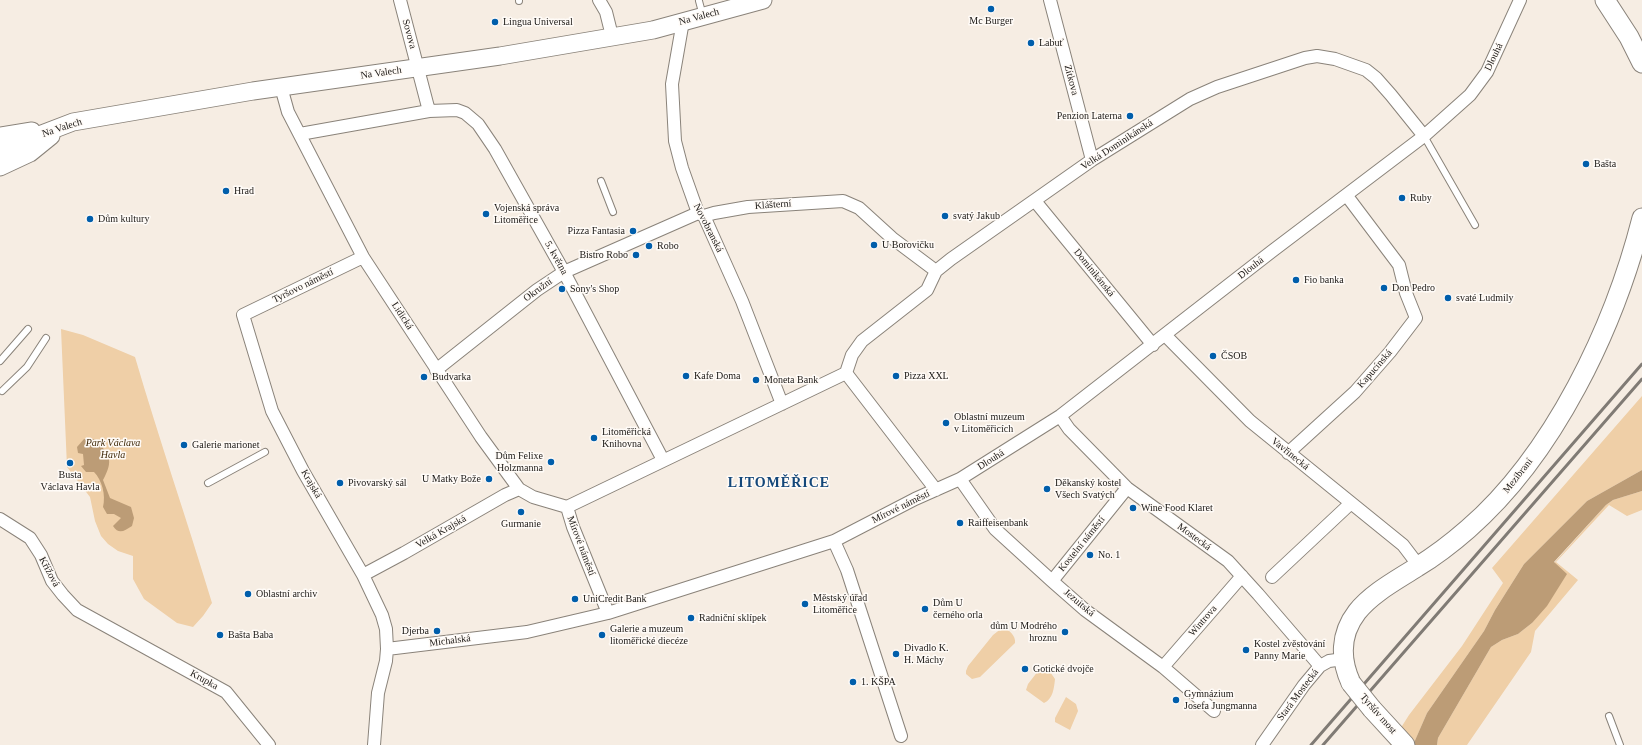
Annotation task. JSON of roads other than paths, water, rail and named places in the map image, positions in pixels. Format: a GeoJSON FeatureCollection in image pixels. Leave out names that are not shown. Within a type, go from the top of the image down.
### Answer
{"type":"FeatureCollection","features":[{"type":"Feature","properties":{"kind":"main road","name":"Na Valech"},"geometry":{"type":"LineString","coordinates":[[0,150],[73,122],[281,87],[500,56],[652,30],[683,21],[701,8],[763,0]]}},
{"type":"Feature","properties":{"kind":"main road"},"geometry":{"type":"LineString","coordinates":[[1605,0],[1629,37],[1642,63]]}},
{"type":"Feature","properties":{"kind":"main road"},"geometry":{"type":"LineString","coordinates":[[0,136],[62,126]]}},
{"type":"Feature","properties":{"kind":"main road"},"geometry":{"type":"LineString","coordinates":[[0,167],[30,153],[62,126]]}},
{"type":"Feature","properties":{"kind":"main road","name":"Mezibraní"},"geometry":{"type":"LineString","coordinates":[[1351,683],[1344,659],[1343,647],[1345,635],[1357,612],[1378,593],[1456,539],[1488,510],[1508,490],[1542,443],[1593,355],[1617,298],[1642,218]]}},
{"type":"Feature","properties":{"kind":"main road","name":"Tyršův most"},"geometry":{"type":"LineString","coordinates":[[1351,683],[1372,709],[1405,745]]}},
{"type":"Feature","properties":{"kind":"street","name":"Sovova"},"geometry":{"type":"LineString","coordinates":[[400,0],[418,68]]}},
{"type":"Feature","properties":{"kind":"street"},"geometry":{"type":"LineString","coordinates":[[600,0],[606,12],[612,36]]}},
{"type":"Feature","properties":{"kind":"street","name":"Zítkova"},"geometry":{"type":"LineString","coordinates":[[1050,0],[1092,160]]}},
{"type":"Feature","properties":{"kind":"street","name":"Dlouhá"},"geometry":{"type":"LineString","coordinates":[[936,490],[960,479],[1060,416],[1271,252],[1347,196],[1424,136],[1470,95],[1487,72],[1520,0]]}},
{"type":"Feature","properties":{"kind":"street","name":"Novobranská"},"geometry":{"type":"LineString","coordinates":[[683,21],[672,84],[675,141],[682,168],[701,215],[742,301],[782,404]]}},
{"type":"Feature","properties":{"kind":"street","name":"Velká Dominikánská"},"geometry":{"type":"LineString","coordinates":[[846,373],[852,355],[862,341],[927,290],[936,271],[951,259],[1092,160],[1163,114],[1190,99],[1217,87],[1291,62],[1317,56],[1335,59],[1366,70],[1376,78],[1424,136]]}},
{"type":"Feature","properties":{"kind":"street"},"geometry":{"type":"LineString","coordinates":[[418,68],[430,111]]}},
{"type":"Feature","properties":{"kind":"street","name":"Lidická"},"geometry":{"type":"LineString","coordinates":[[281,87],[288,112],[363,257],[436,370],[519,489],[533,497],[567,507]]}},
{"type":"Feature","properties":{"kind":"street","name":"5. května"},"geometry":{"type":"LineString","coordinates":[[300,134],[430,111],[457,110],[464,112],[478,124],[495,148],[564,272],[663,460]]}},
{"type":"Feature","properties":{"kind":"street","name":"Kapucínská"},"geometry":{"type":"LineString","coordinates":[[1288,453],[1355,392],[1390,352],[1416,318],[1406,293],[1399,265],[1347,196]]}},
{"type":"Feature","properties":{"kind":"street","name":"Klášterní"},"geometry":{"type":"LineString","coordinates":[[701,215],[748,207],[843,201],[859,208],[892,238],[936,271]]}},
{"type":"Feature","properties":{"kind":"street","name":"Dominikánská"},"geometry":{"type":"LineString","coordinates":[[1035,201],[1152,345]]}},
{"type":"Feature","properties":{"kind":"street","name":"Okružní"},"geometry":{"type":"LineString","coordinates":[[436,370],[537,290],[564,272],[624,241],[701,215]]}},
{"type":"Feature","properties":{"kind":"street","name":"Tyršovo náměstí"},"geometry":{"type":"LineString","coordinates":[[243,315],[363,257]]}},
{"type":"Feature","properties":{"kind":"street","name":"Krajská"},"geometry":{"type":"LineString","coordinates":[[243,315],[272,411],[303,471],[363,575],[382,616],[386,629],[386,649]]}},
{"type":"Feature","properties":{"kind":"street","name":"Vavřinecká"},"geometry":{"type":"LineString","coordinates":[[1165,335],[1250,421],[1403,545],[1419,566]]}},
{"type":"Feature","properties":{"kind":"street","name":"Mírové náměstí"},"geometry":{"type":"LineString","coordinates":[[846,373],[936,490],[834,541],[608,613],[573,527],[567,507],[846,373]]}},
{"type":"Feature","properties":{"kind":"street","name":"Mostecká"},"geometry":{"type":"LineString","coordinates":[[1060,416],[1069,429],[1127,488],[1228,562],[1242,576],[1320,666]]}},
{"type":"Feature","properties":{"kind":"street","name":"Jezuitská"},"geometry":{"type":"LineString","coordinates":[[960,479],[995,528],[1052,581],[1084,610],[1163,667],[1214,711]]}},
{"type":"Feature","properties":{"kind":"street","name":"Kostelní náměstí"},"geometry":{"type":"LineString","coordinates":[[1052,581],[1127,488]]}},
{"type":"Feature","properties":{"kind":"street","name":"Velká Krajská"},"geometry":{"type":"LineString","coordinates":[[363,575],[504,495],[519,489]]}},
{"type":"Feature","properties":{"kind":"street"},"geometry":{"type":"LineString","coordinates":[[1272,577],[1351,503]]}},
{"type":"Feature","properties":{"kind":"street","name":"Křížová"},"geometry":{"type":"LineString","coordinates":[[0,519],[30,538],[52,581],[78,610],[122,634]]}},
{"type":"Feature","properties":{"kind":"street"},"geometry":{"type":"LineString","coordinates":[[834,541],[847,570],[901,736]]}},
{"type":"Feature","properties":{"kind":"street","name":"Wintrova"},"geometry":{"type":"LineString","coordinates":[[1163,667],[1242,576]]}},
{"type":"Feature","properties":{"kind":"street","name":"Michalská"},"geometry":{"type":"LineString","coordinates":[[386,649],[527,632],[608,613]]}},
{"type":"Feature","properties":{"kind":"street","name":"Krupka"},"geometry":{"type":"LineString","coordinates":[[122,634],[226,692],[269,745]]}},
{"type":"Feature","properties":{"kind":"street"},"geometry":{"type":"LineString","coordinates":[[374,745],[378,694],[386,661],[386,649]]}},
{"type":"Feature","properties":{"kind":"street","name":"Stará Mostecká"},"geometry":{"type":"LineString","coordinates":[[1262,745],[1304,685],[1320,666],[1329,661],[1344,659]]}},
{"type":"Feature","properties":{"kind":"lane"},"geometry":{"type":"LineString","coordinates":[[1424,136],[1475,225]]}},
{"type":"Feature","properties":{"kind":"lane"},"geometry":{"type":"LineString","coordinates":[[601,181],[613,212]]}},
{"type":"Feature","properties":{"kind":"lane"},"geometry":{"type":"LineString","coordinates":[[0,361],[28,329]]}},
{"type":"Feature","properties":{"kind":"lane"},"geometry":{"type":"LineString","coordinates":[[2,391],[27,367],[46,338]]}},
{"type":"Feature","properties":{"kind":"lane"},"geometry":{"type":"LineString","coordinates":[[208,483],[266,452]]}},
{"type":"Feature","properties":{"kind":"lane"},"geometry":{"type":"LineString","coordinates":[[1609,716],[1620,745]]}},
{"type":"Feature","properties":{"kind":"railway"},"geometry":{"type":"LineString","coordinates":[[1311,745],[1642,364]]}},
{"type":"Feature","properties":{"kind":"railway"},"geometry":{"type":"LineString","coordinates":[[1323,745],[1642,379]]}},
{"type":"Feature","properties":{"kind":"place","name":"Mc Burger"},"geometry":{"type":"Point","coordinates":[991,9]}},
{"type":"Feature","properties":{"kind":"place","name":"Lingua Universal"},"geometry":{"type":"Point","coordinates":[495,22]}},
{"type":"Feature","properties":{"kind":"place","name":"Labuť"},"geometry":{"type":"Point","coordinates":[1031,43]}},
{"type":"Feature","properties":{"kind":"place","name":"Penzion Laterna"},"geometry":{"type":"Point","coordinates":[1130,116]}},
{"type":"Feature","properties":{"kind":"place","name":"Bašta"},"geometry":{"type":"Point","coordinates":[1586,164]}},
{"type":"Feature","properties":{"kind":"place","name":"Hrad"},"geometry":{"type":"Point","coordinates":[226,191]}},
{"type":"Feature","properties":{"kind":"place","name":"Ruby"},"geometry":{"type":"Point","coordinates":[1402,198]}},
{"type":"Feature","properties":{"kind":"place","name":"Vojenská správa Litoměřice"},"geometry":{"type":"Point","coordinates":[486,214]}},
{"type":"Feature","properties":{"kind":"place","name":"svatý Jakub"},"geometry":{"type":"Point","coordinates":[945,216]}},
{"type":"Feature","properties":{"kind":"place","name":"Dům kultury"},"geometry":{"type":"Point","coordinates":[90,219]}},
{"type":"Feature","properties":{"kind":"place","name":"Pizza Fantasia"},"geometry":{"type":"Point","coordinates":[633,231]}},
{"type":"Feature","properties":{"kind":"place","name":"U Borovičku"},"geometry":{"type":"Point","coordinates":[874,245]}},
{"type":"Feature","properties":{"kind":"place","name":"Robo"},"geometry":{"type":"Point","coordinates":[649,246]}},
{"type":"Feature","properties":{"kind":"place","name":"Bistro Robo"},"geometry":{"type":"Point","coordinates":[636,255]}},
{"type":"Feature","properties":{"kind":"place","name":"Fio banka"},"geometry":{"type":"Point","coordinates":[1296,280]}},
{"type":"Feature","properties":{"kind":"place","name":"Don Pedro"},"geometry":{"type":"Point","coordinates":[1384,288]}},
{"type":"Feature","properties":{"kind":"place","name":"Sony's Shop"},"geometry":{"type":"Point","coordinates":[562,289]}},
{"type":"Feature","properties":{"kind":"place","name":"svaté Ludmily"},"geometry":{"type":"Point","coordinates":[1448,298]}},
{"type":"Feature","properties":{"kind":"place","name":"ČSOB"},"geometry":{"type":"Point","coordinates":[1213,356]}},
{"type":"Feature","properties":{"kind":"place","name":"Kafe Doma"},"geometry":{"type":"Point","coordinates":[686,376]}},
{"type":"Feature","properties":{"kind":"place","name":"Pizza XXL"},"geometry":{"type":"Point","coordinates":[896,376]}},
{"type":"Feature","properties":{"kind":"place","name":"Budvarka"},"geometry":{"type":"Point","coordinates":[424,377]}},
{"type":"Feature","properties":{"kind":"place","name":"Moneta Bank"},"geometry":{"type":"Point","coordinates":[756,380]}},
{"type":"Feature","properties":{"kind":"place","name":"Oblastní muzeum v Litoměřicích"},"geometry":{"type":"Point","coordinates":[946,423]}},
{"type":"Feature","properties":{"kind":"place","name":"Litoměřická Knihovna"},"geometry":{"type":"Point","coordinates":[594,438]}},
{"type":"Feature","properties":{"kind":"place","name":"Galerie marionet"},"geometry":{"type":"Point","coordinates":[184,445]}},
{"type":"Feature","properties":{"kind":"place","name":"Dům Felixe Holzmanna"},"geometry":{"type":"Point","coordinates":[551,462]}},
{"type":"Feature","properties":{"kind":"place","name":"Busta Václava Havla"},"geometry":{"type":"Point","coordinates":[70,463]}},
{"type":"Feature","properties":{"kind":"place","name":"U Matky Bože"},"geometry":{"type":"Point","coordinates":[489,479]}},
{"type":"Feature","properties":{"kind":"place","name":"Pivovarský sál"},"geometry":{"type":"Point","coordinates":[340,483]}},
{"type":"Feature","properties":{"kind":"place","name":"Děkanský kostel Všech Svatých"},"geometry":{"type":"Point","coordinates":[1047,489]}},
{"type":"Feature","properties":{"kind":"place","name":"Wine Food Klaret"},"geometry":{"type":"Point","coordinates":[1133,508]}},
{"type":"Feature","properties":{"kind":"place","name":"Gurmanie"},"geometry":{"type":"Point","coordinates":[521,512]}},
{"type":"Feature","properties":{"kind":"place","name":"Raiffeisenbank"},"geometry":{"type":"Point","coordinates":[960,523]}},
{"type":"Feature","properties":{"kind":"place","name":"No. 1"},"geometry":{"type":"Point","coordinates":[1090,555]}},
{"type":"Feature","properties":{"kind":"place","name":"Oblastní archiv"},"geometry":{"type":"Point","coordinates":[248,594]}},
{"type":"Feature","properties":{"kind":"place","name":"UniCredit Bank"},"geometry":{"type":"Point","coordinates":[575,599]}},
{"type":"Feature","properties":{"kind":"place","name":"Městský úřad Litoměřice"},"geometry":{"type":"Point","coordinates":[805,604]}},
{"type":"Feature","properties":{"kind":"place","name":"Dům U černého orla"},"geometry":{"type":"Point","coordinates":[925,609]}},
{"type":"Feature","properties":{"kind":"place","name":"Radniční sklípek"},"geometry":{"type":"Point","coordinates":[691,618]}},
{"type":"Feature","properties":{"kind":"place","name":"Djerba"},"geometry":{"type":"Point","coordinates":[437,631]}},
{"type":"Feature","properties":{"kind":"place","name":"dům U Modrého hroznu"},"geometry":{"type":"Point","coordinates":[1065,632]}},
{"type":"Feature","properties":{"kind":"place","name":"Bašta Baba"},"geometry":{"type":"Point","coordinates":[220,635]}},
{"type":"Feature","properties":{"kind":"place","name":"Galerie a muzeum litoměřické diecéze"},"geometry":{"type":"Point","coordinates":[602,635]}},
{"type":"Feature","properties":{"kind":"place","name":"Kostel zvěstování Panny Marie"},"geometry":{"type":"Point","coordinates":[1246,650]}},
{"type":"Feature","properties":{"kind":"place","name":"Divadlo K. H. Máchy"},"geometry":{"type":"Point","coordinates":[896,654]}},
{"type":"Feature","properties":{"kind":"place","name":"Gotické dvojče"},"geometry":{"type":"Point","coordinates":[1025,669]}},
{"type":"Feature","properties":{"kind":"place","name":"1. KŠPA"},"geometry":{"type":"Point","coordinates":[853,682]}},
{"type":"Feature","properties":{"kind":"place","name":"Gymnázium Josefa Jungmanna"},"geometry":{"type":"Point","coordinates":[1176,700]}},
{"type":"Feature","properties":{"kind":"district","name":"LITOMĚŘICE"},"geometry":{"type":"Point","coordinates":[779,483]}},
{"type":"Feature","properties":{"kind":"park label","name":"Park Václava Havla"},"geometry":{"type":"Point","coordinates":[113,448]}}]}
